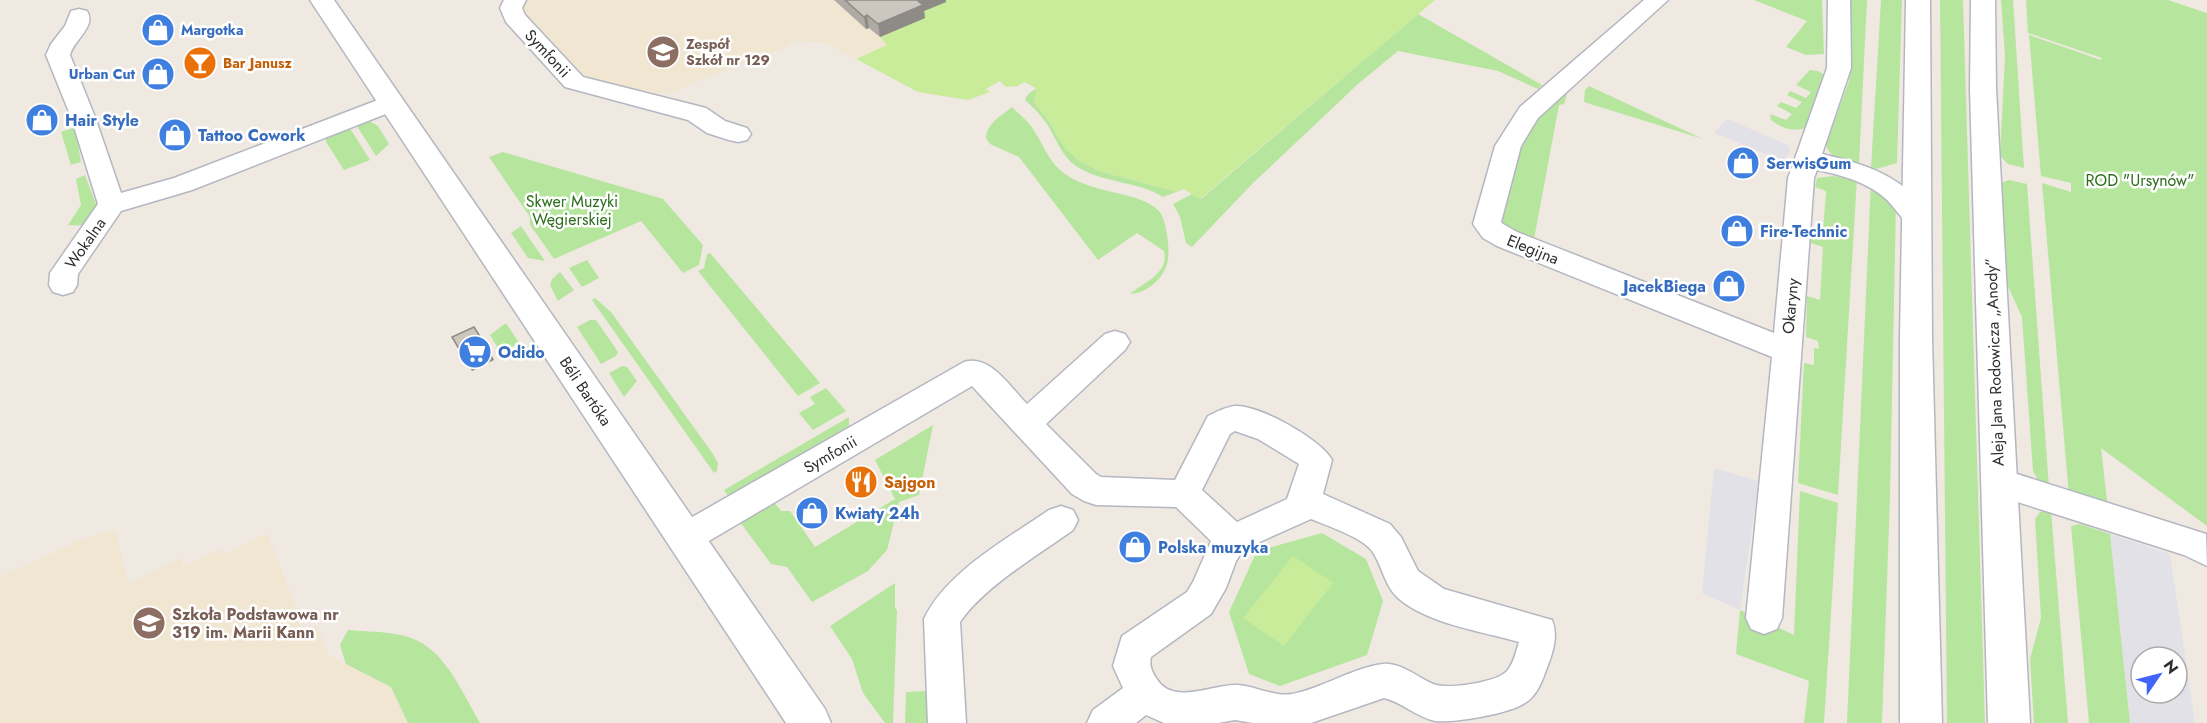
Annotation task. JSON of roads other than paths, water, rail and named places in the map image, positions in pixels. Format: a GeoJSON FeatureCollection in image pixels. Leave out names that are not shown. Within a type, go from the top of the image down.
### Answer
{"type":"FeatureCollection","features":[{"type":"Feature","properties":{"kind":"main road","name":"Béli Bartóka"},"geometry":{"type":"LineString","coordinates":[[322,0],[810,723]]}},
{"type":"Feature","properties":{"kind":"main road"},"geometry":{"type":"LineString","coordinates":[[1918,0],[1916,337],[1921,723]]}},
{"type":"Feature","properties":{"kind":"main road","name":"Aleja Jana Rodowicza „Anody”"},"geometry":{"type":"LineString","coordinates":[[1983,0],[1983,89],[2009,723]]}},
{"type":"Feature","properties":{"kind":"street","name":"Symfonii"},"geometry":{"type":"LineString","coordinates":[[515,0],[511,8],[514,17],[574,82],[697,114],[716,128],[738,134]]}},
{"type":"Feature","properties":{"kind":"street","name":"Elegijna"},"geometry":{"type":"LineString","coordinates":[[1657,0],[1529,112],[1508,146],[1487,224],[1507,239],[1786,350]]}},
{"type":"Feature","properties":{"kind":"street","name":"Okaryny"},"geometry":{"type":"LineString","coordinates":[[1764,618],[1801,178],[1839,68],[1839,0]]}},
{"type":"Feature","properties":{"kind":"street","name":"Wokalna"},"geometry":{"type":"LineString","coordinates":[[63,285],[64,273],[112,205],[89,135],[58,55],[59,50],[76,29],[76,9]]}},
{"type":"Feature","properties":{"kind":"street"},"geometry":{"type":"LineString","coordinates":[[112,205],[167,190],[392,103]]}},
{"type":"Feature","properties":{"kind":"street"},"geometry":{"type":"LineString","coordinates":[[1863,173],[1883,172],[1903,166],[1918,154]]}},
{"type":"Feature","properties":{"kind":"street"},"geometry":{"type":"LineString","coordinates":[[1808,159],[1863,173],[1894,191],[1918,217]]}},
{"type":"Feature","properties":{"kind":"street"},"geometry":{"type":"LineString","coordinates":[[1115,342],[1026,423],[1084,484],[1096,491],[1184,494],[1232,539]]}},
{"type":"Feature","properties":{"kind":"street","name":"Symfonii"},"geometry":{"type":"LineString","coordinates":[[685,538],[975,370],[1026,423]]}},
{"type":"Feature","properties":{"kind":"street"},"geometry":{"type":"LineString","coordinates":[[1184,494],[1219,425],[1228,420],[1240,419],[1311,454],[1316,460],[1305,501],[1293,514],[1232,539],[1225,546],[1207,594],[1199,603],[1135,648],[1131,666],[1145,694],[1158,704],[1174,709],[1201,709],[1240,703],[1276,712],[1291,712],[1384,681],[1407,687],[1434,703],[1484,700],[1508,693],[1521,685],[1530,668],[1539,632],[1436,603],[1425,597],[1410,586],[1400,574],[1387,542],[1378,534],[1305,501]]}},
{"type":"Feature","properties":{"kind":"street"},"geometry":{"type":"LineString","coordinates":[[1998,482],[2194,544],[2207,551]]}},
{"type":"Feature","properties":{"kind":"street"},"geometry":{"type":"LineString","coordinates":[[947,723],[942,619],[953,603],[995,566],[1060,520]]}},
{"type":"Feature","properties":{"kind":"street"},"geometry":{"type":"LineString","coordinates":[[1106,723],[1145,694]]}},
{"type":"Feature","properties":{"kind":"place","name":"Margotka"},"geometry":{"type":"Point","coordinates":[158,30]}},
{"type":"Feature","properties":{"kind":"place","name":"Zespół Szkół nr 129"},"geometry":{"type":"Point","coordinates":[663,52]}},
{"type":"Feature","properties":{"kind":"place","name":"Bar Janusz"},"geometry":{"type":"Point","coordinates":[200,63]}},
{"type":"Feature","properties":{"kind":"place","name":"Urban Cut"},"geometry":{"type":"Point","coordinates":[158,74]}},
{"type":"Feature","properties":{"kind":"place","name":"Hair Style"},"geometry":{"type":"Point","coordinates":[42,120]}},
{"type":"Feature","properties":{"kind":"place","name":"Tattoo Cowork"},"geometry":{"type":"Point","coordinates":[175,135]}},
{"type":"Feature","properties":{"kind":"place","name":"SerwisGum"},"geometry":{"type":"Point","coordinates":[1743,163]}},
{"type":"Feature","properties":{"kind":"place","name":"Fire-Technic"},"geometry":{"type":"Point","coordinates":[1737,231]}},
{"type":"Feature","properties":{"kind":"place","name":"JacekBiega"},"geometry":{"type":"Point","coordinates":[1729,286]}},
{"type":"Feature","properties":{"kind":"place","name":"Odido"},"geometry":{"type":"Point","coordinates":[475,352]}},
{"type":"Feature","properties":{"kind":"place","name":"Sajgon"},"geometry":{"type":"Point","coordinates":[861,482]}},
{"type":"Feature","properties":{"kind":"place","name":"Kwiaty 24h"},"geometry":{"type":"Point","coordinates":[812,513]}},
{"type":"Feature","properties":{"kind":"place","name":"Polska muzyka"},"geometry":{"type":"Point","coordinates":[1135,547]}},
{"type":"Feature","properties":{"kind":"place","name":"Szkoła Podstawowa nr 319 im. Marii Kann"},"geometry":{"type":"Point","coordinates":[149,623]}},
{"type":"Feature","properties":{"kind":"park label","name":"ROD \"Ursynów\""},"geometry":{"type":"Point","coordinates":[2140,180]}},
{"type":"Feature","properties":{"kind":"park label","name":"Skwer Muzyki Węgierskiej"},"geometry":{"type":"Point","coordinates":[572,210]}}]}
